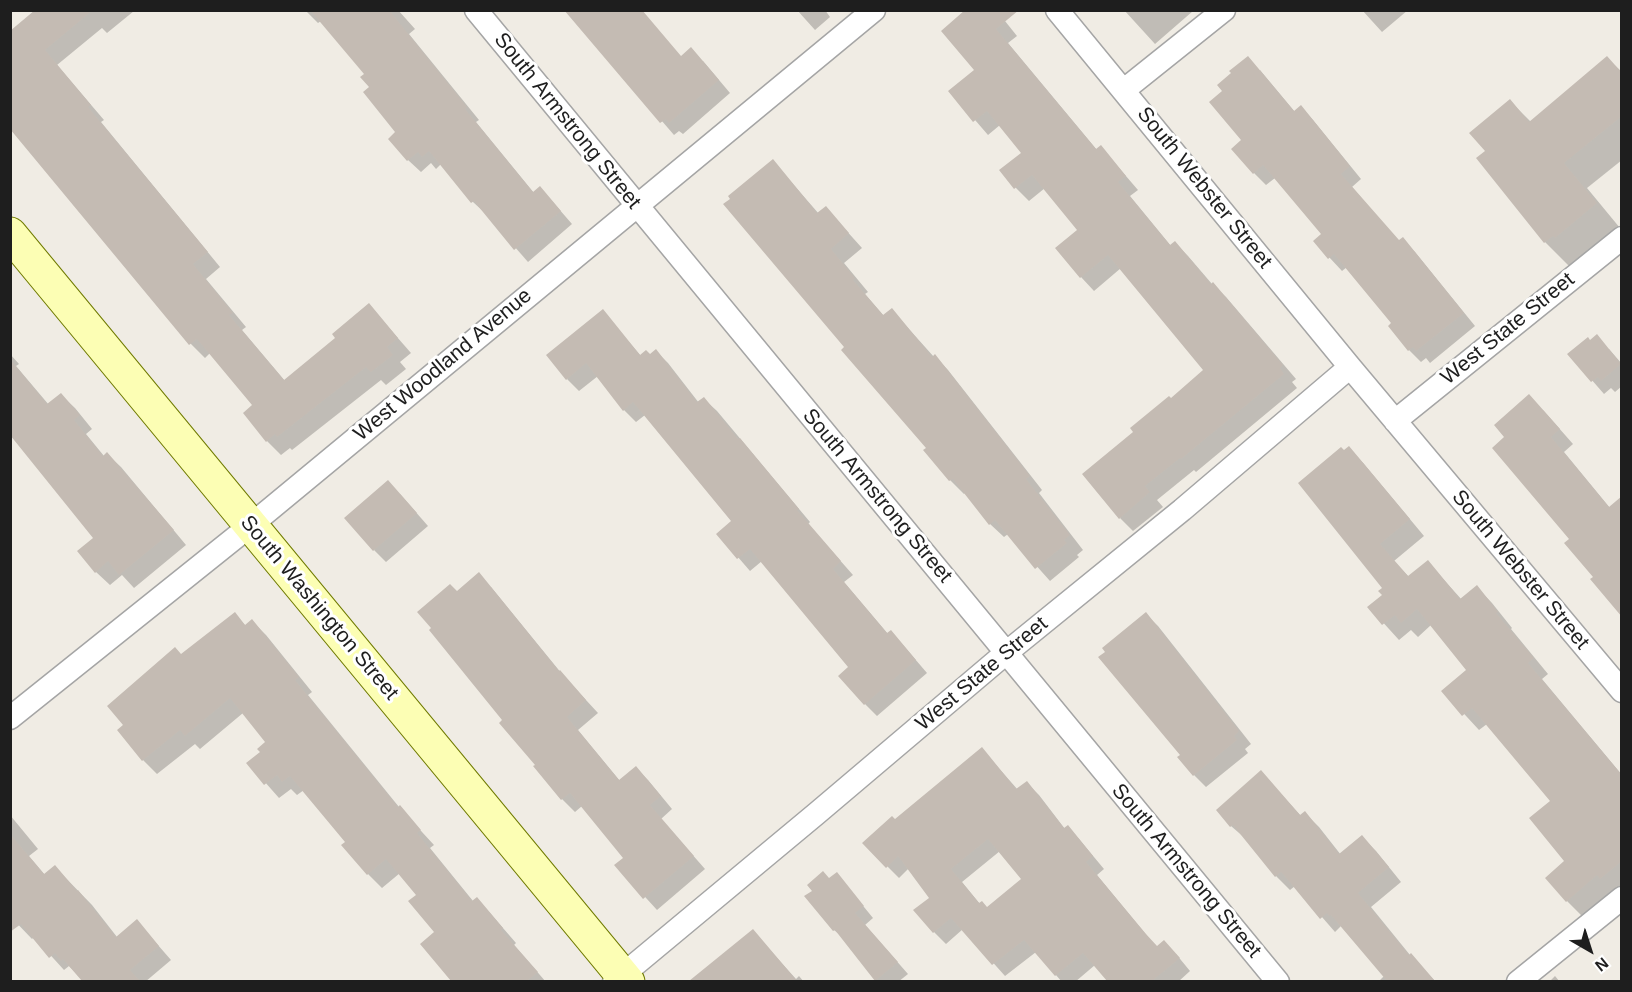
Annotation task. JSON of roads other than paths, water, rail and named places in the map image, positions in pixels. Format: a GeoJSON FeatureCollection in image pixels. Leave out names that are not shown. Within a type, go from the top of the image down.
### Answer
{"type":"FeatureCollection","features":[{"type":"Feature","properties":{"kind":"main road","name":"South Washington Street"},"geometry":{"type":"LineString","coordinates":[[10,234],[251,525],[621,979]]}},
{"type":"Feature","properties":{"kind":"street","name":"South Armstrong Street"},"geometry":{"type":"LineString","coordinates":[[476,10],[1278,981]]}},
{"type":"Feature","properties":{"kind":"street","name":"West Woodland Avenue"},"geometry":{"type":"LineString","coordinates":[[10,718],[251,525],[874,10]]}},
{"type":"Feature","properties":{"kind":"street","name":"South Webster Street"},"geometry":{"type":"LineString","coordinates":[[1057,10],[1350,367],[1622,691]]}},
{"type":"Feature","properties":{"kind":"street"},"geometry":{"type":"LineString","coordinates":[[1124,90],[1224,10]]}},
{"type":"Feature","properties":{"kind":"street","name":"West State Street"},"geometry":{"type":"LineString","coordinates":[[1395,421],[1622,238]]}},
{"type":"Feature","properties":{"kind":"street","name":"West State Street"},"geometry":{"type":"LineString","coordinates":[[621,979],[1006,652],[1182,510],[1350,367]]}},
{"type":"Feature","properties":{"kind":"street"},"geometry":{"type":"LineString","coordinates":[[1518,981],[1622,898]]}}]}
